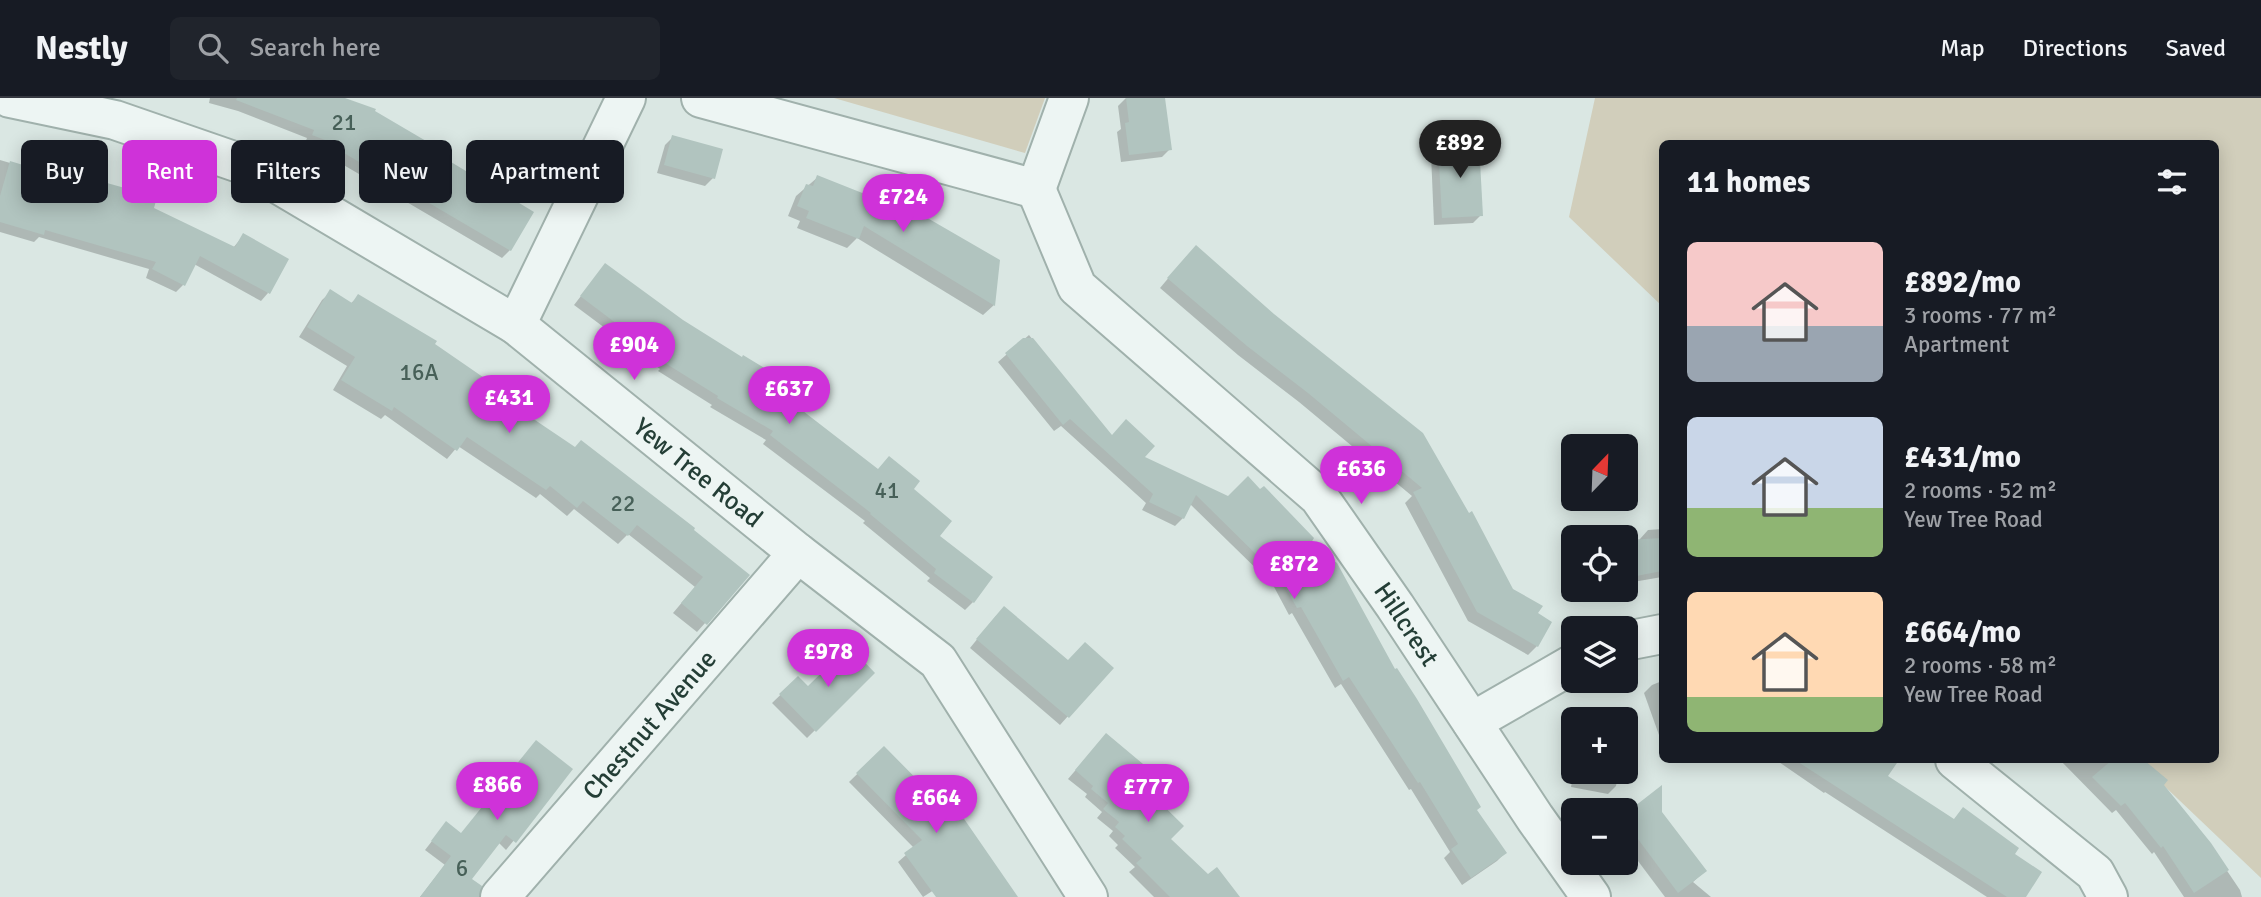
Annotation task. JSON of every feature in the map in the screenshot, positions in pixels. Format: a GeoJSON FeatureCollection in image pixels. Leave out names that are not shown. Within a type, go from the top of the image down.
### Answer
{"type":"FeatureCollection","features":[{"type":"Feature","properties":{"kind":"street","name":"Yew Tree Road"},"geometry":{"type":"LineString","coordinates":[[10,98],[115,120],[248,166],[516,325],[798,553],[938,660],[1088,897]]}},
{"type":"Feature","properties":{"kind":"street"},"geometry":{"type":"LineString","coordinates":[[516,325],[626,98]]}},
{"type":"Feature","properties":{"kind":"street"},"geometry":{"type":"LineString","coordinates":[[701,98],[1036,189],[1069,98]]}},
{"type":"Feature","properties":{"kind":"street","name":"Hillcrest"},"geometry":{"type":"LineString","coordinates":[[1036,189],[1077,288],[1319,497],[1591,897]]}},
{"type":"Feature","properties":{"kind":"street","name":"Chestnut Avenue"},"geometry":{"type":"LineString","coordinates":[[499,897],[798,553]]}},
{"type":"Feature","properties":{"kind":"street"},"geometry":{"type":"LineString","coordinates":[[1638,639],[1659,636]]}},
{"type":"Feature","properties":{"kind":"street"},"geometry":{"type":"LineString","coordinates":[[1472,722],[1561,671]]}},
{"type":"Feature","properties":{"kind":"street"},"geometry":{"type":"LineString","coordinates":[[1959,763],[2095,873],[2108,897]]}},
{"type":"Feature","properties":{"kind":"shaded area"},"geometry":{"type":"Polygon","coordinates":[[[834,98],[1045,98],[1025,153],[834,98]]]}},
{"type":"Feature","properties":{"kind":"shaded area"},"geometry":{"type":"Polygon","coordinates":[[[1595,98],[2261,98],[2261,878],[2140,763],[2219,763],[2219,140],[1659,140],[1659,303],[1569,217],[1595,98]]]}},
{"type":"Feature","properties":{"kind":"building"},"geometry":{"type":"Polygon","coordinates":[[[345,98],[376,109],[375,111],[424,140],[359,140],[359,162],[345,154],[345,140],[325,140],[312,135],[314,130],[236,100],[345,98]]]}},
{"type":"Feature","properties":{"kind":"building"},"geometry":{"type":"Polygon","coordinates":[[[1126,98],[1165,98],[1172,150],[1129,155],[1125,123],[1129,122],[1126,98]]]}},
{"type":"Feature","properties":{"kind":"building"},"geometry":{"type":"Polygon","coordinates":[[[672,135],[723,149],[715,179],[664,165],[672,135]]]}},
{"type":"Feature","properties":{"kind":"building"},"geometry":{"type":"Polygon","coordinates":[[[1479,143],[1483,216],[1442,218],[1438,145],[1479,143]]]}},
{"type":"Feature","properties":{"kind":"building"},"geometry":{"type":"Polygon","coordinates":[[[10,161],[21,164],[21,203],[108,203],[108,183],[122,187],[122,203],[155,203],[154,208],[235,247],[243,233],[289,259],[270,294],[200,256],[185,286],[152,269],[156,262],[45,230],[44,235],[0,222],[0,196],[10,161]]]}},
{"type":"Feature","properties":{"kind":"building"},"geometry":{"type":"Polygon","coordinates":[[[452,163],[466,171],[466,203],[519,203],[534,212],[511,251],[429,203],[452,203],[452,163]]]}},
{"type":"Feature","properties":{"kind":"building"},"geometry":{"type":"Polygon","coordinates":[[[817,175],[895,206],[898,201],[1000,260],[995,306],[864,226],[859,239],[806,218],[809,211],[797,206],[806,184],[813,186],[817,175]]]}},
{"type":"Feature","properties":{"kind":"building"},"geometry":{"type":"Polygon","coordinates":[[[1196,245],[1274,314],[1423,433],[1469,513],[1472,511],[1513,589],[1543,606],[1538,613],[1552,622],[1538,647],[1477,612],[1413,492],[1422,488],[1167,278],[1196,245]]]}},
{"type":"Feature","properties":{"kind":"building"},"geometry":{"type":"Polygon","coordinates":[[[605,263],[683,320],[774,374],[768,384],[878,469],[889,456],[920,481],[914,489],[952,521],[940,536],[993,577],[974,603],[934,573],[936,569],[871,513],[770,435],[773,431],[665,363],[666,361],[580,296],[605,263]]]}},
{"type":"Feature","properties":{"kind":"building"},"geometry":{"type":"Polygon","coordinates":[[[330,289],[352,303],[358,294],[437,341],[435,344],[509,395],[510,392],[534,408],[529,416],[575,447],[581,440],[695,528],[694,530],[750,575],[707,625],[681,603],[703,577],[637,525],[628,536],[583,501],[577,508],[550,486],[546,490],[467,437],[457,451],[394,407],[392,411],[341,380],[355,357],[307,327],[330,289]]]}},
{"type":"Feature","properties":{"kind":"building"},"geometry":{"type":"Polygon","coordinates":[[[1023,338],[1033,338],[1112,435],[1126,419],[1155,446],[1145,457],[1228,496],[1248,476],[1260,489],[1264,486],[1314,538],[1311,543],[1337,563],[1395,669],[1397,668],[1417,699],[1481,807],[1477,810],[1507,853],[1471,878],[1451,849],[1458,844],[1420,782],[1418,783],[1349,677],[1343,681],[1301,607],[1297,608],[1280,578],[1196,495],[1184,519],[1149,502],[1153,494],[1070,419],[1063,425],[1005,353],[1023,338]]]}},
{"type":"Feature","properties":{"kind":"building"},"geometry":{"type":"Polygon","coordinates":[[[1659,538],[1659,572],[1638,576],[1638,539],[1659,538]]]}},
{"type":"Feature","properties":{"kind":"building"},"geometry":{"type":"Polygon","coordinates":[[[1004,606],[1068,660],[1085,642],[1114,668],[1069,718],[976,639],[1004,606]]]}},
{"type":"Feature","properties":{"kind":"building"},"geometry":{"type":"Polygon","coordinates":[[[849,646],[875,673],[816,732],[779,694],[798,676],[808,686],[849,646]]]}},
{"type":"Feature","properties":{"kind":"building"},"geometry":{"type":"Polygon","coordinates":[[[1106,733],[1143,764],[1133,776],[1184,826],[1171,839],[1208,874],[1217,867],[1240,897],[1170,897],[1136,863],[1142,858],[1122,839],[1125,836],[1115,827],[1119,822],[1103,809],[1108,803],[1091,789],[1093,786],[1075,770],[1106,733]]]}},
{"type":"Feature","properties":{"kind":"building"},"geometry":{"type":"Polygon","coordinates":[[[536,740],[573,769],[516,843],[506,835],[472,879],[482,886],[479,897],[420,897],[451,856],[431,841],[446,821],[461,833],[536,740]]]}},
{"type":"Feature","properties":{"kind":"building"},"geometry":{"type":"Polygon","coordinates":[[[884,746],[954,817],[960,813],[1018,897],[936,897],[904,853],[922,840],[856,773],[884,746]]]}},
{"type":"Feature","properties":{"kind":"building"},"geometry":{"type":"Polygon","coordinates":[[[1800,763],[1897,763],[1888,776],[1954,819],[1963,807],[2019,848],[2015,854],[2042,872],[2026,897],[2007,897],[1800,763]]]}},
{"type":"Feature","properties":{"kind":"building"},"geometry":{"type":"Polygon","coordinates":[[[2108,763],[2148,763],[2168,780],[2164,785],[2211,843],[2229,870],[2194,893],[2163,846],[2161,848],[2125,803],[2121,806],[2092,777],[2108,763]]]}},
{"type":"Feature","properties":{"kind":"building"},"geometry":{"type":"Polygon","coordinates":[[[1662,785],[1662,812],[1707,871],[1678,893],[1638,839],[1638,804],[1662,785]]]}}]}
